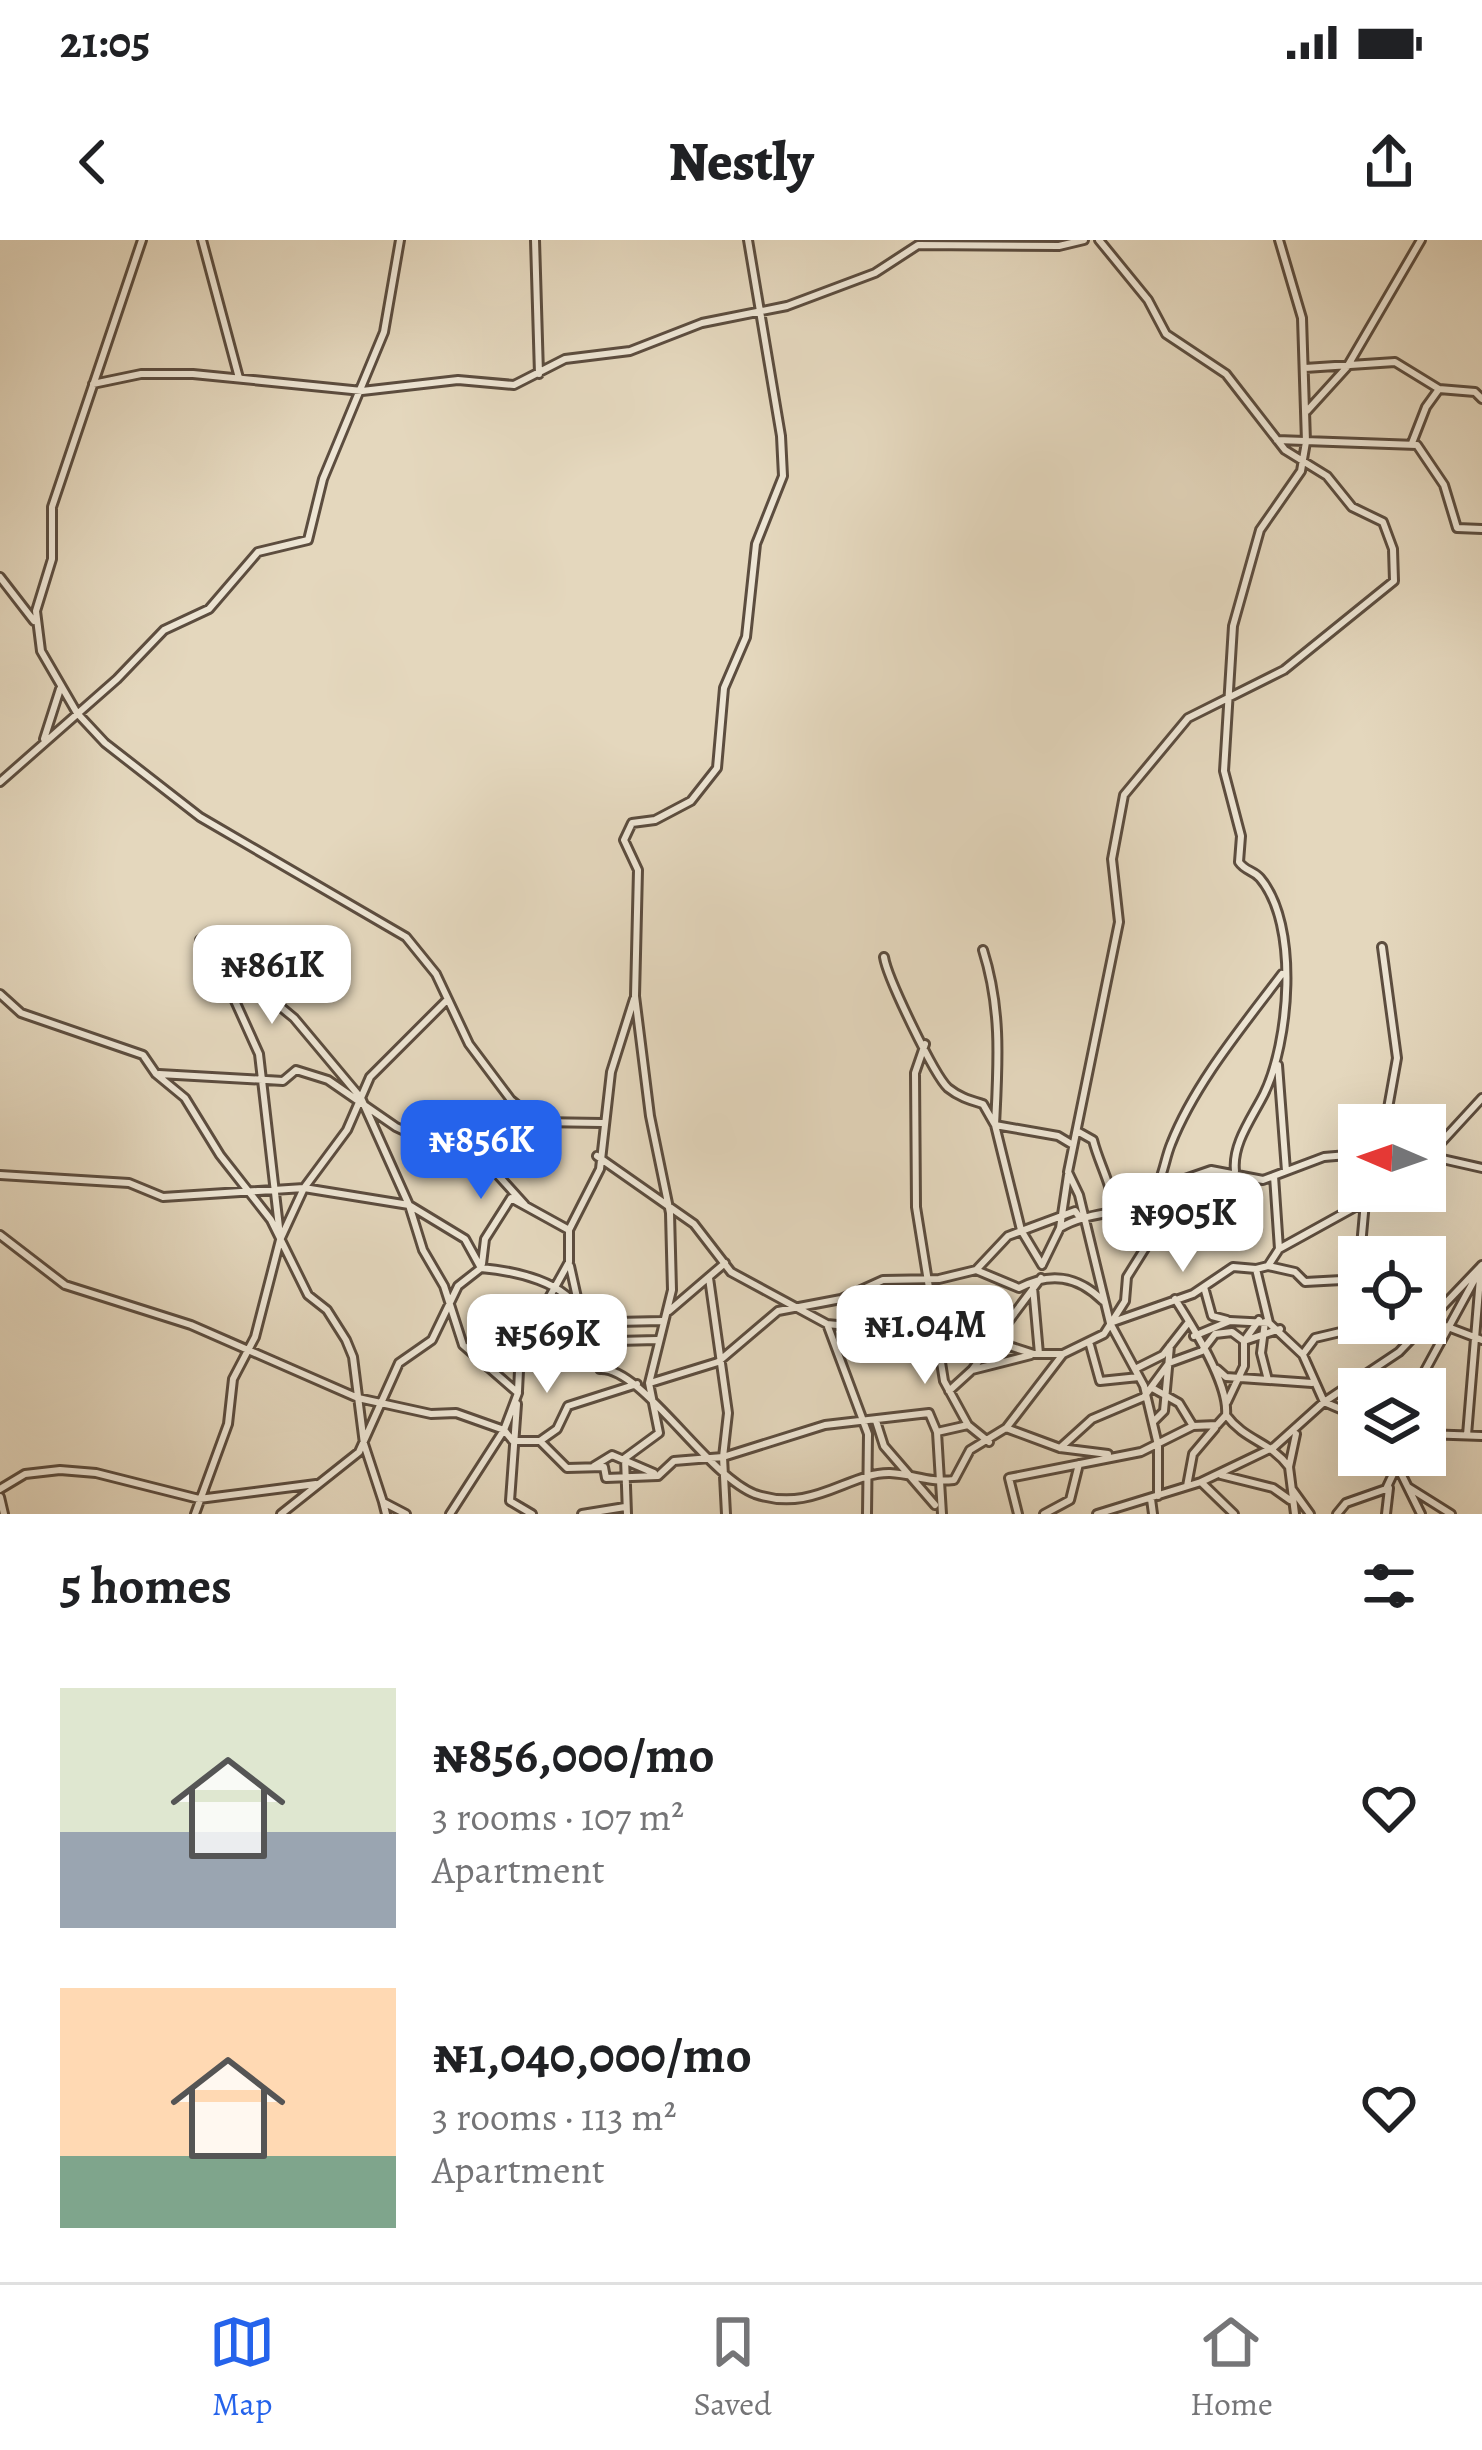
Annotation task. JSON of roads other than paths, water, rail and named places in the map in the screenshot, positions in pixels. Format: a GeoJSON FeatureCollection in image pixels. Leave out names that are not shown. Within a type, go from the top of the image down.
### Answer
{"type":"FeatureCollection","features":[{"type":"Feature","properties":{"kind":"street"},"geometry":{"type":"LineString","coordinates":[[142,240],[52,506],[52,559],[39,593],[36,623],[41,651],[77,713],[105,743],[200,817],[406,937],[436,974],[446,1001],[487,1071],[538,1122],[602,1123]]}},
{"type":"Feature","properties":{"kind":"street"},"geometry":{"type":"LineString","coordinates":[[202,240],[239,378]]}},
{"type":"Feature","properties":{"kind":"street"},"geometry":{"type":"LineString","coordinates":[[0,782],[164,629],[209,609],[258,552],[306,544],[322,479],[384,332],[400,240]]}},
{"type":"Feature","properties":{"kind":"street"},"geometry":{"type":"LineString","coordinates":[[535,240],[539,374]]}},
{"type":"Feature","properties":{"kind":"street"},"geometry":{"type":"LineString","coordinates":[[625,1458],[659,1433],[649,1383],[672,1276],[667,1202],[635,996],[638,870],[625,831],[632,823],[656,820],[691,801],[718,768],[724,688],[746,637],[756,544],[783,476],[748,240]]}},
{"type":"Feature","properties":{"kind":"street"},"geometry":{"type":"LineString","coordinates":[[917,240],[1043,246],[1084,240]]}},
{"type":"Feature","properties":{"kind":"street"},"geometry":{"type":"LineString","coordinates":[[1042,1265],[1060,1228],[1119,922],[1112,859],[1124,795],[1188,718],[1284,670],[1394,581],[1394,549],[1383,522],[1352,507],[1327,476],[1304,464],[1277,440],[1226,374],[1166,334],[1148,300],[1099,240]]}},
{"type":"Feature","properties":{"kind":"street"},"geometry":{"type":"LineString","coordinates":[[1279,240],[1302,318],[1304,464],[1260,530],[1233,626],[1226,697],[1226,791],[1241,836],[1239,862],[1263,882],[1279,927],[1287,1010],[1278,1061],[1286,1171]]}},
{"type":"Feature","properties":{"kind":"street"},"geometry":{"type":"LineString","coordinates":[[1306,412],[1346,367],[1421,240]]}},
{"type":"Feature","properties":{"kind":"street"},"geometry":{"type":"LineString","coordinates":[[93,385],[141,374],[362,391],[458,380],[514,386],[566,359],[630,351],[702,323],[762,313],[875,272],[928,242]]}},
{"type":"Feature","properties":{"kind":"street"},"geometry":{"type":"LineString","coordinates":[[1305,368],[1395,362],[1439,389],[1475,392],[1482,399]]}},
{"type":"Feature","properties":{"kind":"street"},"geometry":{"type":"LineString","coordinates":[[1412,443],[1439,389]]}},
{"type":"Feature","properties":{"kind":"street"},"geometry":{"type":"LineString","coordinates":[[1277,440],[1412,443],[1434,466],[1457,527],[1482,529]]}},
{"type":"Feature","properties":{"kind":"street"},"geometry":{"type":"LineString","coordinates":[[0,578],[36,623]]}},
{"type":"Feature","properties":{"kind":"street"},"geometry":{"type":"LineString","coordinates":[[43,741],[60,685]]}},
{"type":"Feature","properties":{"kind":"street"},"geometry":{"type":"LineString","coordinates":[[200,940],[294,1018],[361,1098],[397,1126],[497,1174],[525,1205]]}},
{"type":"Feature","properties":{"kind":"street"},"geometry":{"type":"LineString","coordinates":[[215,940],[216,955],[253,1035],[280,1240]]}},
{"type":"Feature","properties":{"kind":"street"},"geometry":{"type":"LineString","coordinates":[[1382,947],[1397,1058],[1388,1104]]}},
{"type":"Feature","properties":{"kind":"street"},"geometry":{"type":"LineString","coordinates":[[982,950],[994,985],[1003,1060],[995,1125]]}},
{"type":"Feature","properties":{"kind":"street"},"geometry":{"type":"LineString","coordinates":[[884,957],[900,1007],[947,1087],[983,1104],[995,1125],[1021,1230],[1042,1265],[1043,1276],[990,1340],[972,1370],[949,1391]]}},
{"type":"Feature","properties":{"kind":"street"},"geometry":{"type":"LineString","coordinates":[[1157,1188],[1173,1137],[1229,1043],[1284,971]]}},
{"type":"Feature","properties":{"kind":"street"},"geometry":{"type":"LineString","coordinates":[[0,994],[21,1013],[143,1055],[156,1074],[185,1098],[280,1240],[308,1295],[327,1310],[346,1340],[364,1442],[386,1514]]}},
{"type":"Feature","properties":{"kind":"street"},"geometry":{"type":"LineString","coordinates":[[635,996],[602,1123],[599,1169],[569,1230],[569,1262],[600,1369],[626,1373],[724,1476],[764,1496],[818,1497],[884,1473],[936,1482],[954,1480],[970,1450],[1006,1428],[1064,1354]]}},
{"type":"Feature","properties":{"kind":"street"},"geometry":{"type":"LineString","coordinates":[[195,1514],[228,1424],[233,1379],[266,1308],[280,1240],[304,1188],[347,1130],[370,1077],[446,1001]]}},
{"type":"Feature","properties":{"kind":"street"},"geometry":{"type":"LineString","coordinates":[[925,1044],[915,1073],[916,1207],[936,1335],[949,1391],[968,1425],[989,1442]]}},
{"type":"Feature","properties":{"kind":"street"},"geometry":{"type":"LineString","coordinates":[[1234,1171],[1238,1145],[1278,1061]]}},
{"type":"Feature","properties":{"kind":"street"},"geometry":{"type":"LineString","coordinates":[[156,1074],[283,1081],[296,1070],[361,1098],[464,1345],[518,1393]]}},
{"type":"Feature","properties":{"kind":"street"},"geometry":{"type":"LineString","coordinates":[[1446,1137],[1482,1098]]}},
{"type":"Feature","properties":{"kind":"street"},"geometry":{"type":"LineString","coordinates":[[995,1125],[1058,1136],[1073,1145]]}},
{"type":"Feature","properties":{"kind":"street"},"geometry":{"type":"LineString","coordinates":[[1077,1131],[1093,1140],[1099,1167],[1110,1180],[1112,1207]]}},
{"type":"Feature","properties":{"kind":"street"},"geometry":{"type":"LineString","coordinates":[[1145,1200],[1163,1204],[1167,1213],[1192,1210],[1199,1216],[1199,1230],[1205,1229],[1214,1222],[1214,1199],[1252,1181],[1338,1155]]}},
{"type":"Feature","properties":{"kind":"street"},"geometry":{"type":"LineString","coordinates":[[598,1156],[694,1224],[745,1282],[794,1310],[826,1324],[990,1340],[1036,1354]]}},
{"type":"Feature","properties":{"kind":"street"},"geometry":{"type":"LineString","coordinates":[[1446,1161],[1482,1168]]}},
{"type":"Feature","properties":{"kind":"street"},"geometry":{"type":"LineString","coordinates":[[1060,1228],[1112,1207],[1120,1210],[1145,1200],[1157,1188],[1201,1172],[1234,1171],[1252,1181]]}},
{"type":"Feature","properties":{"kind":"street"},"geometry":{"type":"LineString","coordinates":[[1068,1172],[1079,1195],[1110,1323],[1136,1368],[1153,1422],[1158,1445],[1154,1514]]}},
{"type":"Feature","properties":{"kind":"street"},"geometry":{"type":"LineString","coordinates":[[0,1175],[129,1183],[163,1197],[304,1188],[409,1205],[465,1240],[481,1268],[530,1277],[580,1311]]}},
{"type":"Feature","properties":{"kind":"street"},"geometry":{"type":"LineString","coordinates":[[1274,1175],[1279,1249]]}},
{"type":"Feature","properties":{"kind":"street"},"geometry":{"type":"LineString","coordinates":[[281,1514],[359,1452],[399,1363],[432,1340],[458,1286],[481,1268],[485,1239],[503,1204],[512,1198],[569,1230]]}},
{"type":"Feature","properties":{"kind":"street"},"geometry":{"type":"LineString","coordinates":[[972,1370],[1090,1345],[1125,1301],[1131,1268],[1147,1245],[1145,1200]]}},
{"type":"Feature","properties":{"kind":"street"},"geometry":{"type":"LineString","coordinates":[[513,1441],[540,1441],[557,1430],[568,1406],[718,1363],[778,1311],[841,1299],[883,1280],[929,1279],[976,1270],[1021,1230],[1075,1211],[1081,1218]]}},
{"type":"Feature","properties":{"kind":"street"},"geometry":{"type":"LineString","coordinates":[[1268,1266],[1279,1249],[1345,1212]]}},
{"type":"Feature","properties":{"kind":"street"},"geometry":{"type":"LineString","coordinates":[[0,1234],[64,1285],[191,1325],[358,1398],[430,1414],[456,1413],[504,1430],[513,1441]]}},
{"type":"Feature","properties":{"kind":"street"},"geometry":{"type":"LineString","coordinates":[[532,1514],[510,1501],[520,1350],[569,1262]]}},
{"type":"Feature","properties":{"kind":"street"},"geometry":{"type":"LineString","coordinates":[[657,1340],[616,1341],[615,1322],[664,1317],[725,1262]]}},
{"type":"Feature","properties":{"kind":"street"},"geometry":{"type":"LineString","coordinates":[[1446,1304],[1482,1264]]}},
{"type":"Feature","properties":{"kind":"street"},"geometry":{"type":"LineString","coordinates":[[1424,1368],[1482,1264]]}},
{"type":"Feature","properties":{"kind":"street"},"geometry":{"type":"LineString","coordinates":[[1467,1435],[1482,1264]]}},
{"type":"Feature","properties":{"kind":"street"},"geometry":{"type":"LineString","coordinates":[[1110,1323],[1204,1288],[1233,1267],[1268,1266],[1295,1272],[1311,1284],[1338,1281]]}},
{"type":"Feature","properties":{"kind":"street"},"geometry":{"type":"LineString","coordinates":[[1256,1269],[1268,1380]]}},
{"type":"Feature","properties":{"kind":"street"},"geometry":{"type":"LineString","coordinates":[[976,1270],[1018,1288],[1043,1276],[1085,1285],[1106,1303]]}},
{"type":"Feature","properties":{"kind":"street"},"geometry":{"type":"LineString","coordinates":[[709,1278],[728,1413],[723,1457],[726,1514]]}},
{"type":"Feature","properties":{"kind":"street"},"geometry":{"type":"LineString","coordinates":[[1034,1287],[1036,1354]]}},
{"type":"Feature","properties":{"kind":"street"},"geometry":{"type":"LineString","coordinates":[[1204,1288],[1212,1316],[1264,1322],[1280,1329],[1303,1355],[1324,1402],[1338,1408]]}},
{"type":"Feature","properties":{"kind":"street"},"geometry":{"type":"LineString","coordinates":[[1175,1299],[1202,1351],[1226,1377],[1312,1383]]}},
{"type":"Feature","properties":{"kind":"street"},"geometry":{"type":"LineString","coordinates":[[1194,1336],[1231,1321]]}},
{"type":"Feature","properties":{"kind":"street"},"geometry":{"type":"LineString","coordinates":[[1187,1486],[1193,1454],[1226,1415],[1244,1341],[1264,1322]]}},
{"type":"Feature","properties":{"kind":"street"},"geometry":{"type":"LineString","coordinates":[[1136,1368],[1170,1346],[1188,1323]]}},
{"type":"Feature","properties":{"kind":"street"},"geometry":{"type":"LineString","coordinates":[[826,1324],[865,1422],[870,1462],[863,1481],[867,1514]]}},
{"type":"Feature","properties":{"kind":"street"},"geometry":{"type":"LineString","coordinates":[[1446,1327],[1479,1339]]}},
{"type":"Feature","properties":{"kind":"street"},"geometry":{"type":"LineString","coordinates":[[1244,1341],[1280,1329]]}},
{"type":"Feature","properties":{"kind":"street"},"geometry":{"type":"LineString","coordinates":[[1060,1448],[1092,1419],[1144,1397],[1169,1363],[1202,1351],[1215,1334],[1232,1332],[1244,1341]]}},
{"type":"Feature","properties":{"kind":"street"},"geometry":{"type":"LineString","coordinates":[[1303,1355],[1315,1338],[1338,1332]]}},
{"type":"Feature","properties":{"kind":"street"},"geometry":{"type":"LineString","coordinates":[[1097,1514],[1201,1482],[1274,1447],[1324,1402],[1407,1344]]}},
{"type":"Feature","properties":{"kind":"street"},"geometry":{"type":"LineString","coordinates":[[1090,1345],[1100,1381],[1140,1378],[1179,1403],[1193,1426]]}},
{"type":"Feature","properties":{"kind":"street"},"geometry":{"type":"LineString","coordinates":[[1153,1422],[1165,1411],[1170,1346]]}},
{"type":"Feature","properties":{"kind":"street"},"geometry":{"type":"LineString","coordinates":[[1212,1364],[1227,1402]]}},
{"type":"Feature","properties":{"kind":"street"},"geometry":{"type":"LineString","coordinates":[[450,1514],[504,1430],[518,1393]]}},
{"type":"Feature","properties":{"kind":"street"},"geometry":{"type":"LineString","coordinates":[[540,1441],[567,1468],[604,1467],[606,1478],[626,1479],[658,1475],[674,1461],[723,1457],[825,1425],[929,1413],[937,1432],[939,1512]]}},
{"type":"Feature","properties":{"kind":"street"},"geometry":{"type":"LineString","coordinates":[[1226,1415],[1247,1439],[1274,1447],[1289,1467]]}},
{"type":"Feature","properties":{"kind":"street"},"geometry":{"type":"LineString","coordinates":[[876,1421],[884,1446],[939,1512]]}},
{"type":"Feature","properties":{"kind":"street"},"geometry":{"type":"LineString","coordinates":[[937,1432],[968,1425]]}},
{"type":"Feature","properties":{"kind":"street"},"geometry":{"type":"LineString","coordinates":[[1018,1514],[1009,1478],[1158,1445],[1193,1426],[1216,1425]]}},
{"type":"Feature","properties":{"kind":"street"},"geometry":{"type":"LineString","coordinates":[[1006,1428],[1060,1448],[1108,1454]]}},
{"type":"Feature","properties":{"kind":"street"},"geometry":{"type":"LineString","coordinates":[[1294,1514],[1289,1467],[1297,1430]]}},
{"type":"Feature","properties":{"kind":"street"},"geometry":{"type":"LineString","coordinates":[[1446,1435],[1482,1436]]}},
{"type":"Feature","properties":{"kind":"street"},"geometry":{"type":"LineString","coordinates":[[593,1466],[612,1455],[658,1475]]}},
{"type":"Feature","properties":{"kind":"street"},"geometry":{"type":"LineString","coordinates":[[582,1514],[626,1510],[625,1458]]}},
{"type":"Feature","properties":{"kind":"street"},"geometry":{"type":"LineString","coordinates":[[1043,1514],[1070,1500],[1078,1464]]}},
{"type":"Feature","properties":{"kind":"street"},"geometry":{"type":"LineString","coordinates":[[4,1514],[0,1493],[25,1474],[60,1470],[96,1473],[199,1498],[320,1484]]}},
{"type":"Feature","properties":{"kind":"street"},"geometry":{"type":"LineString","coordinates":[[1214,1476],[1274,1488],[1290,1499]]}},
{"type":"Feature","properties":{"kind":"street"},"geometry":{"type":"LineString","coordinates":[[1386,1514],[1392,1476]]}},
{"type":"Feature","properties":{"kind":"street"},"geometry":{"type":"LineString","coordinates":[[1402,1476],[1421,1514]]}},
{"type":"Feature","properties":{"kind":"street"},"geometry":{"type":"LineString","coordinates":[[1201,1482],[1234,1514]]}},
{"type":"Feature","properties":{"kind":"street"},"geometry":{"type":"LineString","coordinates":[[1337,1514],[1346,1503],[1376,1495],[1389,1484]]}},
{"type":"Feature","properties":{"kind":"street"},"geometry":{"type":"LineString","coordinates":[[1291,1487],[1310,1514]]}},
{"type":"Feature","properties":{"kind":"street"},"geometry":{"type":"LineString","coordinates":[[1408,1487],[1451,1514]]}},
{"type":"Feature","properties":{"kind":"street"},"geometry":{"type":"LineString","coordinates":[[383,1502],[406,1514]]}}]}
